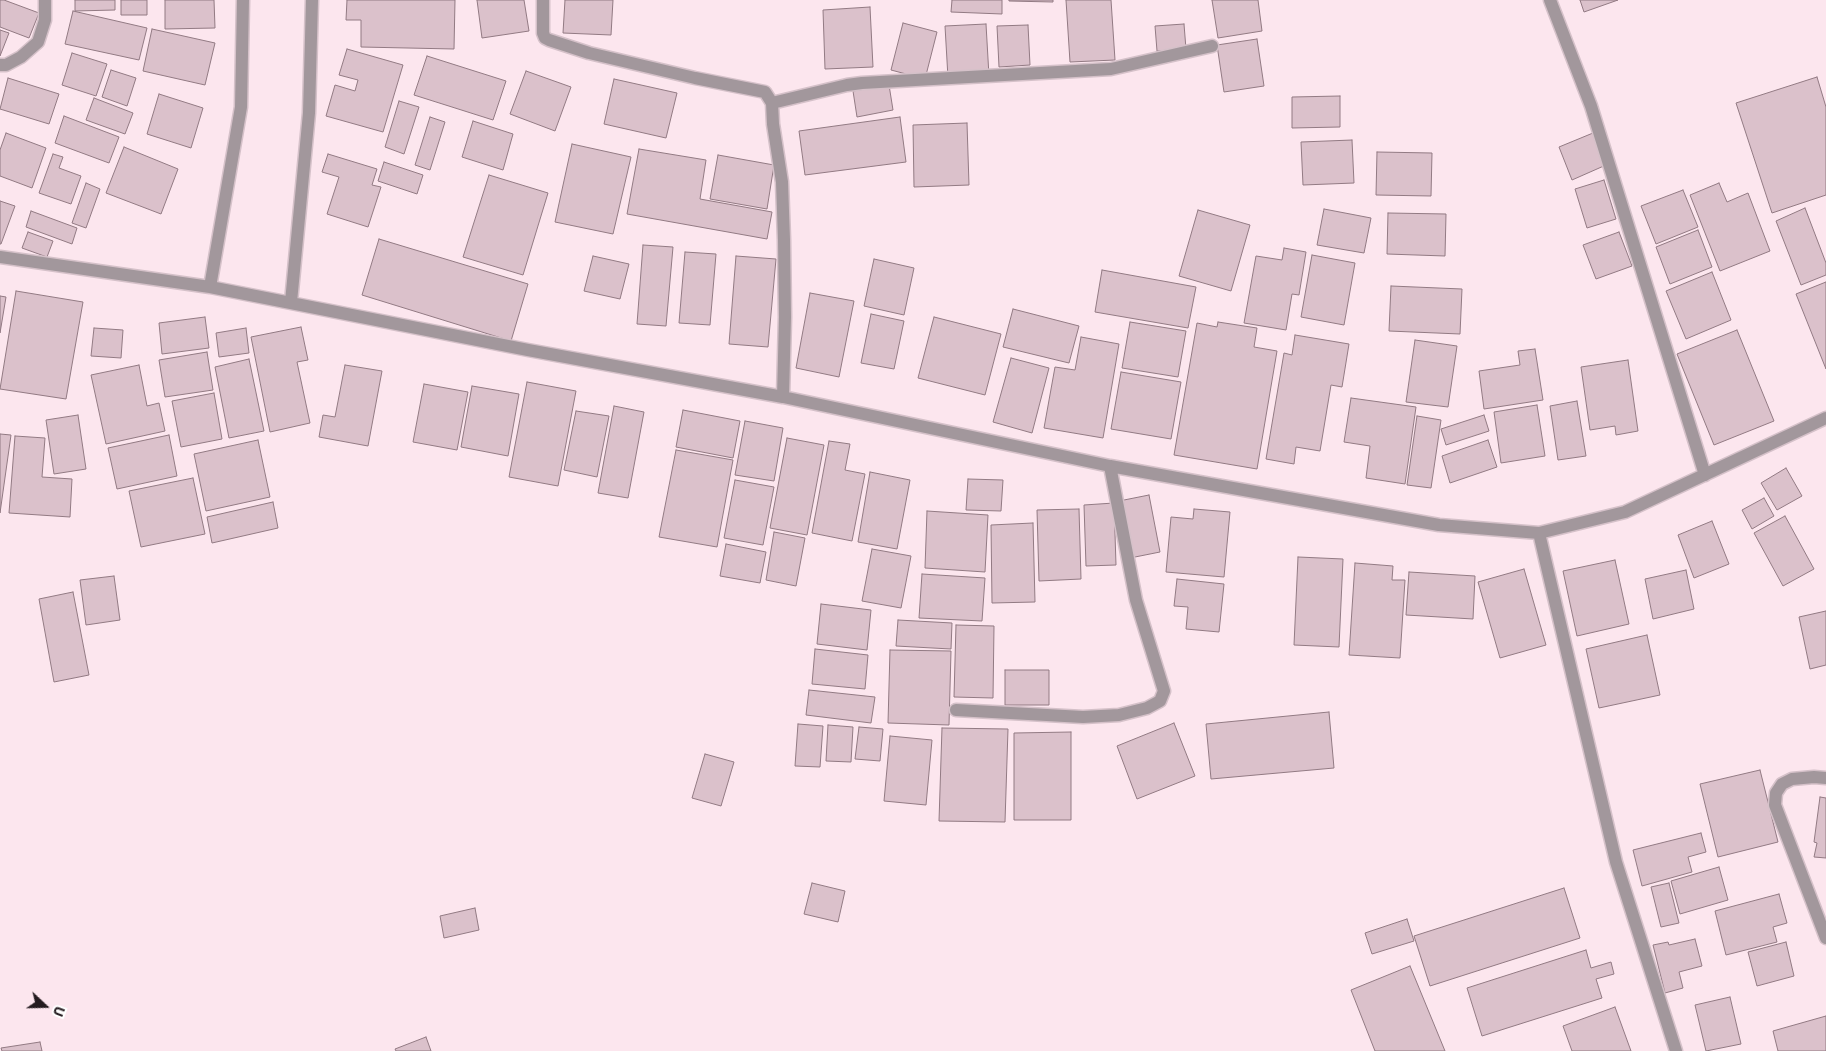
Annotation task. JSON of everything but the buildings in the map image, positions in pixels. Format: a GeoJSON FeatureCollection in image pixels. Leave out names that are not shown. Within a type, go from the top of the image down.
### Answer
{"type":"FeatureCollection","features":[{"type":"Feature","properties":{"kind":"street"},"geometry":{"type":"LineString","coordinates":[[0,65],[6,65],[21,57],[38,42],[45,20],[45,0]]}},
{"type":"Feature","properties":{"kind":"street"},"geometry":{"type":"LineString","coordinates":[[210,286],[241,107],[243,0]]}},
{"type":"Feature","properties":{"kind":"street"},"geometry":{"type":"LineString","coordinates":[[291,302],[309,113],[312,0]]}},
{"type":"Feature","properties":{"kind":"street"},"geometry":{"type":"LineString","coordinates":[[543,0],[543,33],[545,38],[549,40],[608,57],[765,92],[772,103],[773,124],[782,182],[785,317],[783,397]]}},
{"type":"Feature","properties":{"kind":"street"},"geometry":{"type":"LineString","coordinates":[[1550,0],[1591,106],[1705,475]]}},
{"type":"Feature","properties":{"kind":"street"},"geometry":{"type":"LineString","coordinates":[[772,103],[862,83],[1111,69],[1212,46]]}},
{"type":"Feature","properties":{"kind":"street"},"geometry":{"type":"LineString","coordinates":[[0,257],[210,286],[528,350],[783,397],[1110,466],[1439,525],[1539,533],[1625,512],[1826,418]]}},
{"type":"Feature","properties":{"kind":"street"},"geometry":{"type":"LineString","coordinates":[[956,710],[1083,717],[1119,715],[1147,708],[1160,700],[1164,691],[1136,600],[1110,466]]}},
{"type":"Feature","properties":{"kind":"street"},"geometry":{"type":"LineString","coordinates":[[1539,533],[1616,862],[1676,1051]]}},
{"type":"Feature","properties":{"kind":"street"},"geometry":{"type":"LineString","coordinates":[[1826,778],[1792,779],[1782,784],[1776,793],[1775,806],[1824,925],[1826,938]]}}]}
